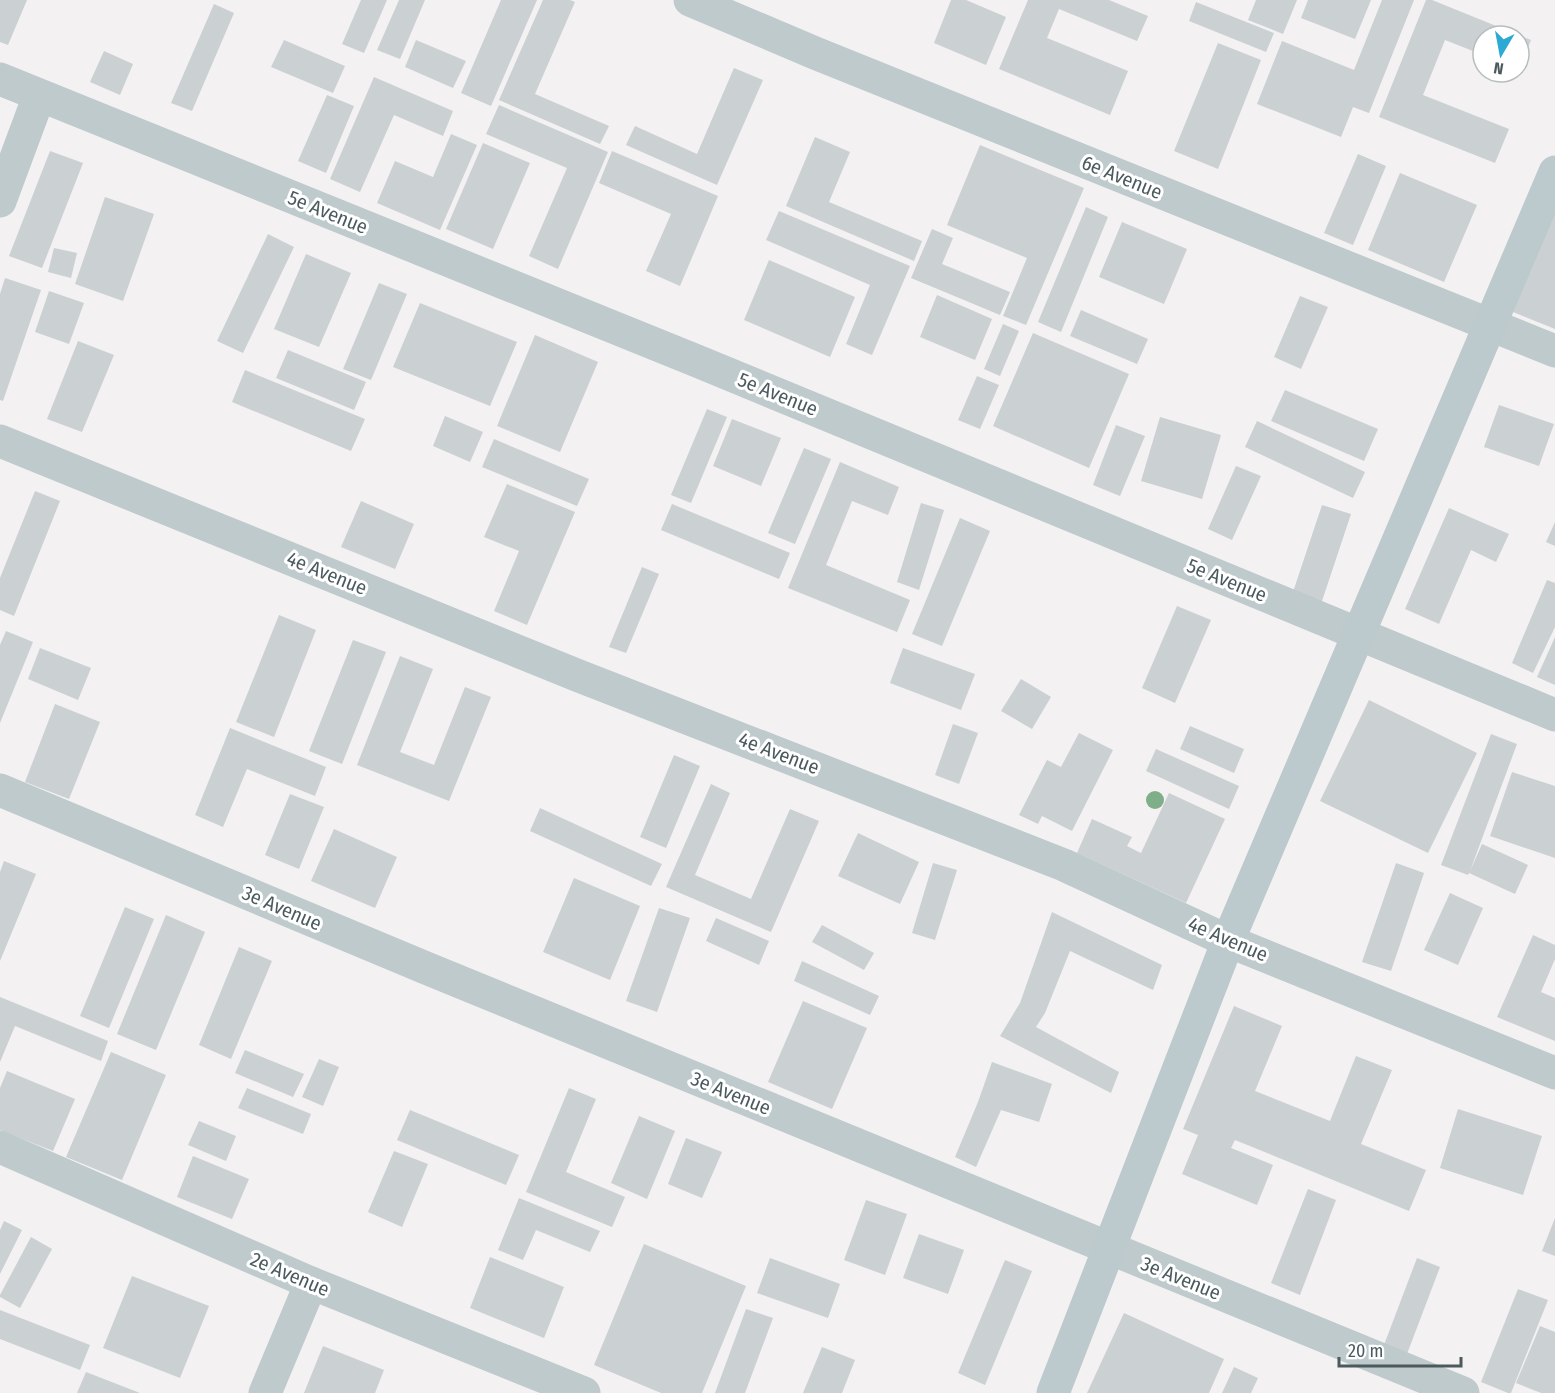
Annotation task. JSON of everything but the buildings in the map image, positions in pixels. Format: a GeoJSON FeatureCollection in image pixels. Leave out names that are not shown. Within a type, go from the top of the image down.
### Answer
{"type":"FeatureCollection","features":[{"type":"Feature","properties":{"kind":"street","name":"6e Avenue"},"geometry":{"type":"LineString","coordinates":[[690,0],[826,58],[1555,351]]}},
{"type":"Feature","properties":{"kind":"street","name":"5e Avenue"},"geometry":{"type":"LineString","coordinates":[[0,79],[708,365],[1555,715]]}},
{"type":"Feature","properties":{"kind":"street"},"geometry":{"type":"LineString","coordinates":[[0,201],[39,96]]}},
{"type":"Feature","properties":{"kind":"street"},"geometry":{"type":"LineString","coordinates":[[1053,1393],[1228,941],[1555,172]]}},
{"type":"Feature","properties":{"kind":"street","name":"4e Avenue"},"geometry":{"type":"LineString","coordinates":[[0,441],[579,675],[1064,865],[1228,941],[1555,1073]]}},
{"type":"Feature","properties":{"kind":"street","name":"3e Avenue"},"geometry":{"type":"LineString","coordinates":[[0,790],[426,968],[1463,1393]]}},
{"type":"Feature","properties":{"kind":"street","name":"2e Avenue"},"geometry":{"type":"LineString","coordinates":[[0,1147],[311,1283],[584,1393]]}},
{"type":"Feature","properties":{"kind":"street"},"geometry":{"type":"LineString","coordinates":[[265,1393],[311,1283]]}}]}
